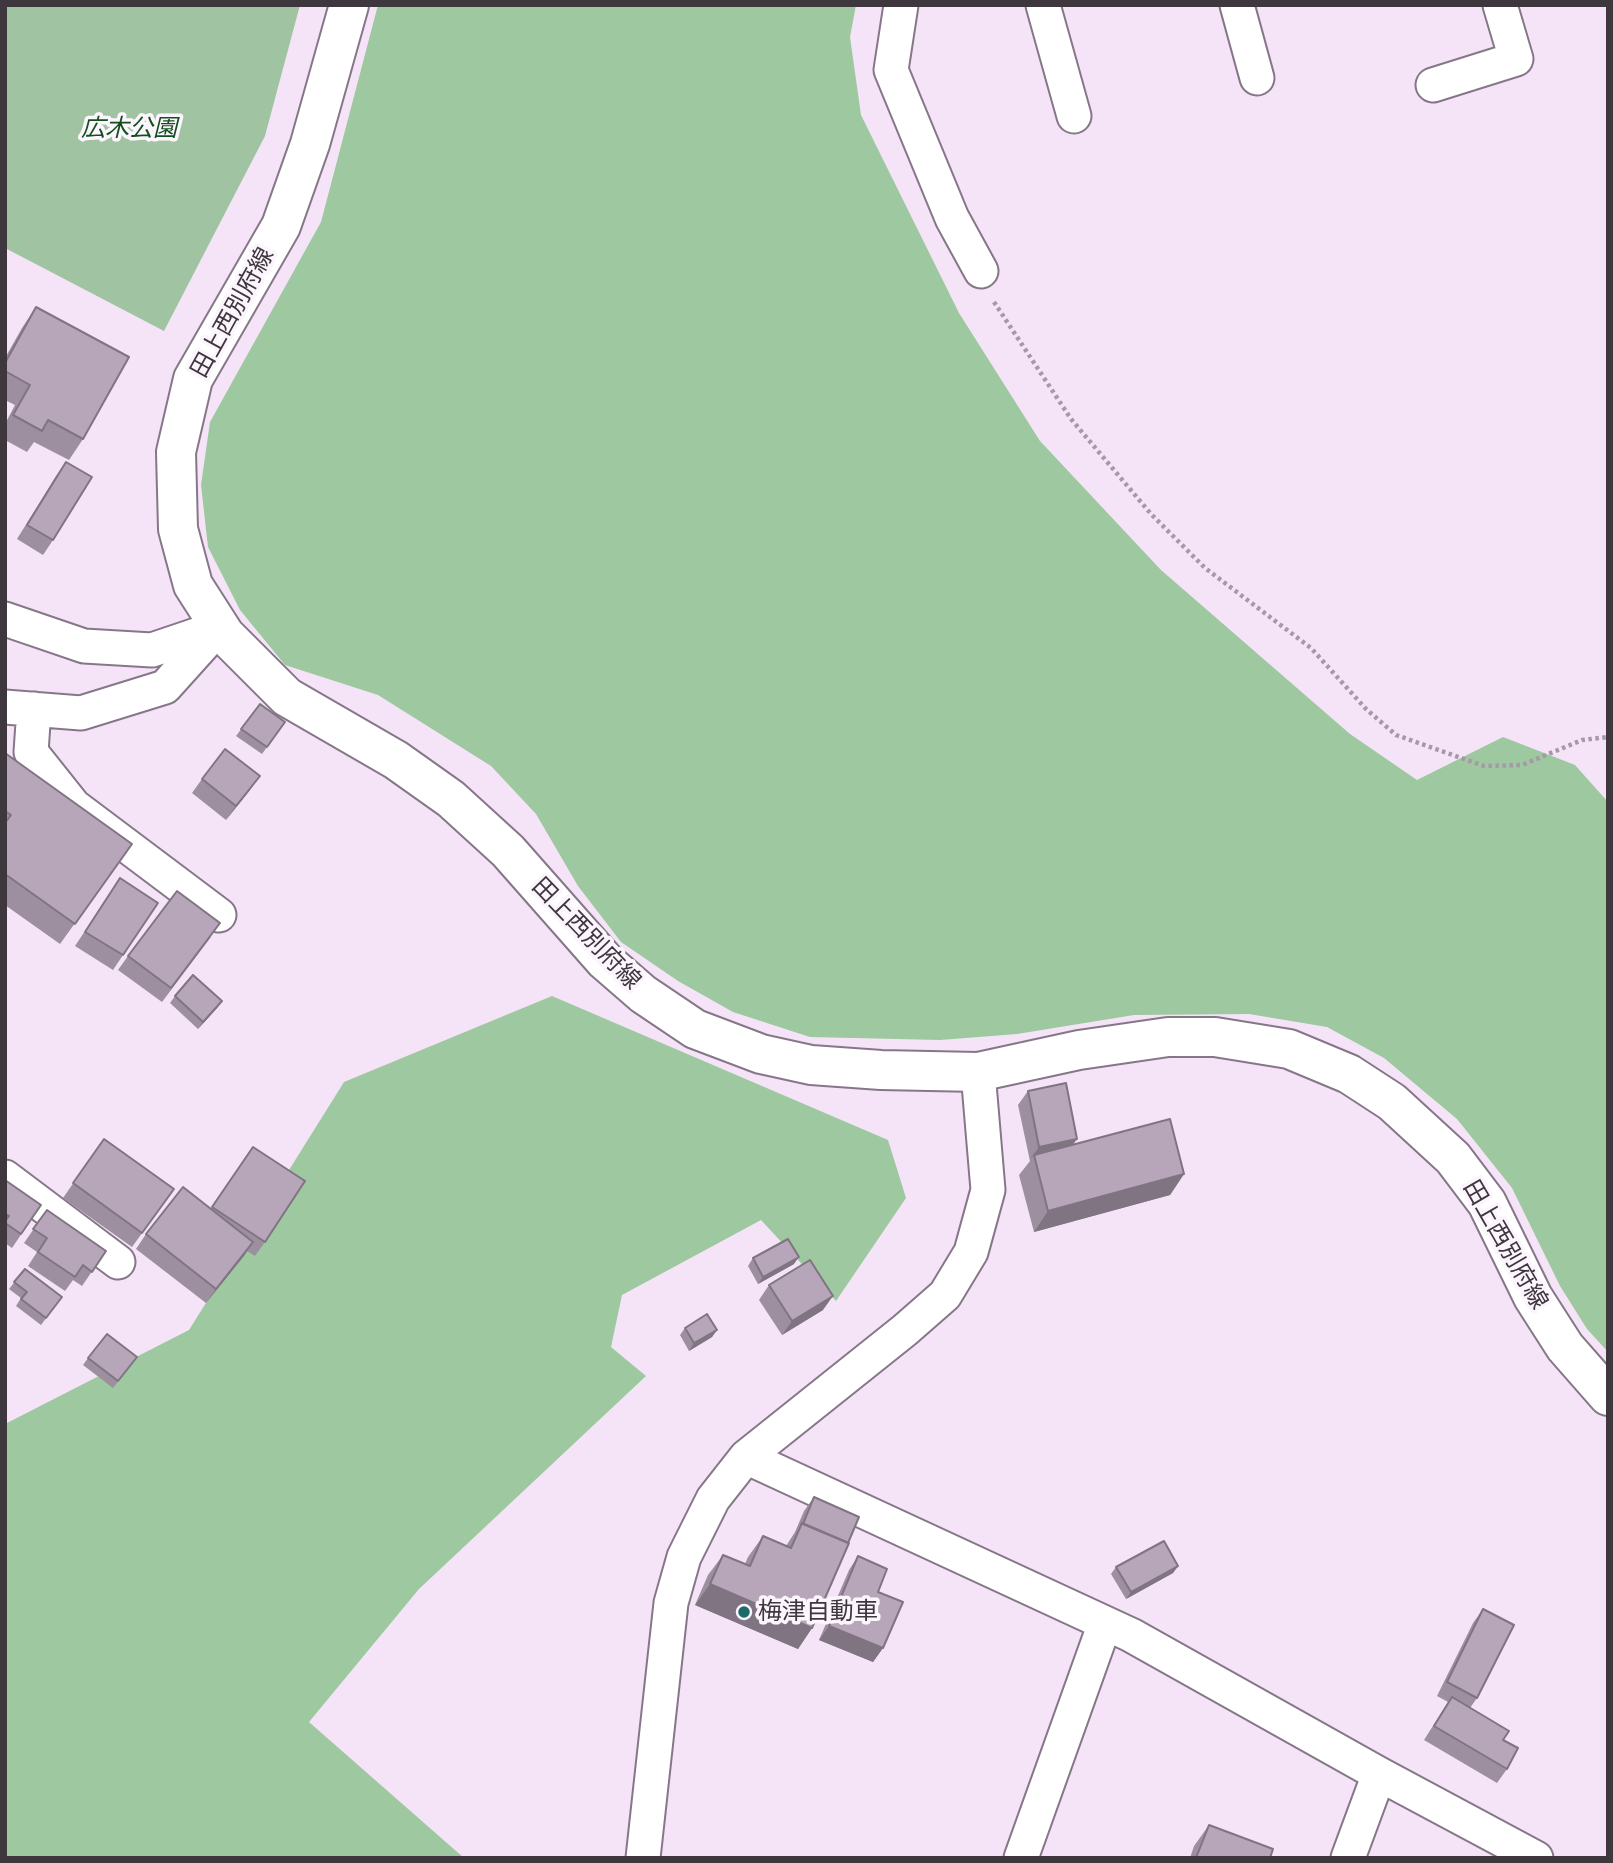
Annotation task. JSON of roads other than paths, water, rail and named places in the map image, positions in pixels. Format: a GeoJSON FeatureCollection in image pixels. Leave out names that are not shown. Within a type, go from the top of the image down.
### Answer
{"type":"FeatureCollection","features":[{"type":"Feature","properties":{"kind":"street","name":"田上西別府線"},"geometry":{"type":"LineString","coordinates":[[349,5],[310,144],[281,226],[193,379],[176,453],[178,529],[193,585],[219,627],[287,697],[396,760],[451,800],[508,850],[605,961],[643,994],[695,1029],[761,1054],[811,1065],[978,1072],[1117,1044],[1168,1037],[1215,1037],[1289,1049],[1349,1074],[1392,1102],[1453,1158],[1487,1203],[1533,1297],[1565,1348],[1608,1396]]}},
{"type":"Feature","properties":{"kind":"street"},"geometry":{"type":"LineString","coordinates":[[901,5],[891,69],[951,218],[981,271]]}},
{"type":"Feature","properties":{"kind":"street"},"geometry":{"type":"LineString","coordinates":[[1043,5],[1074,116]]}},
{"type":"Feature","properties":{"kind":"street"},"geometry":{"type":"LineString","coordinates":[[1237,5],[1257,78]]}},
{"type":"Feature","properties":{"kind":"street"},"geometry":{"type":"LineString","coordinates":[[1433,85],[1516,59],[1500,5]]}},
{"type":"Feature","properties":{"kind":"street"},"geometry":{"type":"LineString","coordinates":[[5,619],[85,646],[152,650],[219,627]]}},
{"type":"Feature","properties":{"kind":"street"},"geometry":{"type":"LineString","coordinates":[[219,627],[165,687],[81,713],[20,708],[30,752],[74,806],[219,915]]}},
{"type":"Feature","properties":{"kind":"street"},"geometry":{"type":"LineString","coordinates":[[643,1858],[671,1603],[684,1557],[713,1499],[746,1457],[935,1304],[971,1252],[988,1190],[978,1072]]}},
{"type":"Feature","properties":{"kind":"street"},"geometry":{"type":"LineString","coordinates":[[5,1177],[118,1262]]}},
{"type":"Feature","properties":{"kind":"street"},"geometry":{"type":"LineString","coordinates":[[746,1457],[1131,1635],[1379,1774],[1536,1858]]}},
{"type":"Feature","properties":{"kind":"street"},"geometry":{"type":"LineString","coordinates":[[1021,1858],[1105,1623]]}},
{"type":"Feature","properties":{"kind":"street"},"geometry":{"type":"LineString","coordinates":[[1348,1858],[1379,1774]]}},
{"type":"Feature","properties":{"kind":"place","name":"梅津自動車"},"geometry":{"type":"Point","coordinates":[744,1612]}},
{"type":"Feature","properties":{"kind":"park label","name":"広木公園"},"geometry":{"type":"Point","coordinates":[129,129]}}]}
